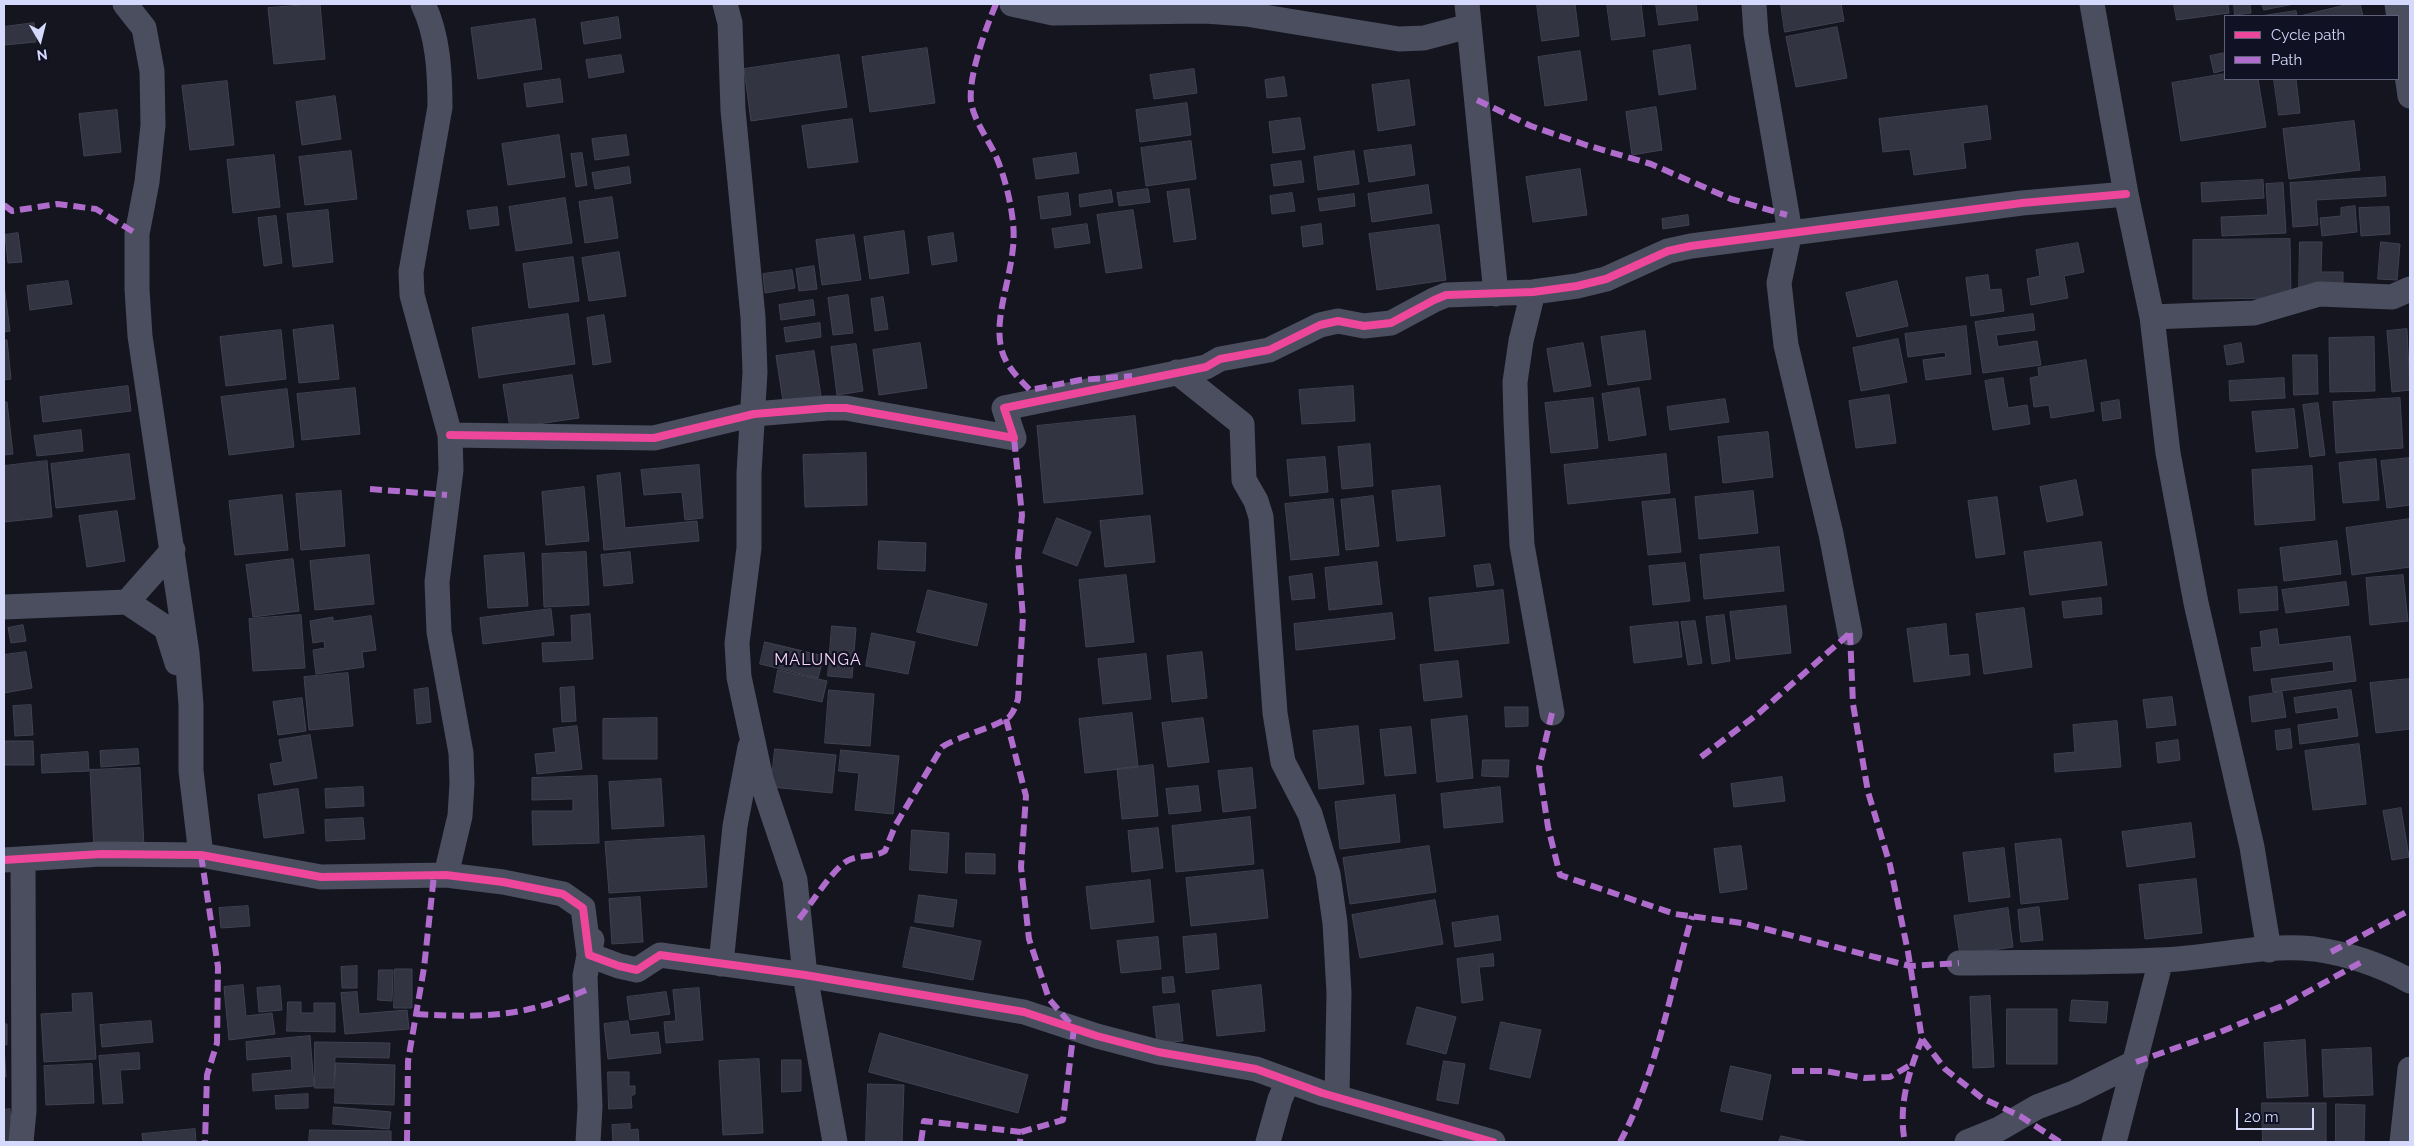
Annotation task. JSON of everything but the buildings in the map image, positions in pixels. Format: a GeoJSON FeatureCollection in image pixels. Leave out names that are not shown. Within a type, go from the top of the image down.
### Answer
{"type":"FeatureCollection","features":[{"type":"Feature","properties":{"kind":"street"},"geometry":{"type":"LineString","coordinates":[[125,4],[144,28],[152,71],[153,125],[147,182],[137,234],[137,289],[140,336],[187,653],[191,705],[191,771],[200,855]]}},
{"type":"Feature","properties":{"kind":"street"},"geometry":{"type":"LineString","coordinates":[[423,4],[433,25],[439,70],[440,107],[411,272],[412,295],[450,435],[451,470],[437,582],[439,632],[461,753],[462,783],[460,816],[446,875]]}},
{"type":"Feature","properties":{"kind":"street"},"geometry":{"type":"LineString","coordinates":[[725,4],[730,23],[734,110],[753,317],[754,414],[748,472],[749,548],[737,643],[739,677],[761,779],[796,880],[805,975],[835,1142]]}},
{"type":"Feature","properties":{"kind":"street"},"geometry":{"type":"LineString","coordinates":[[1012,4],[1053,13],[1205,11],[1246,14],[1399,39],[1424,38],[1468,15],[1496,294]]}},
{"type":"Feature","properties":{"kind":"street"},"geometry":{"type":"LineString","coordinates":[[1754,4],[1756,34],[1790,232],[1779,282],[1786,345],[1828,525],[1850,633]]}},
{"type":"Feature","properties":{"kind":"street"},"geometry":{"type":"LineString","coordinates":[[2092,4],[2126,194],[2152,318],[2168,453],[2194,593],[2252,847],[2269,950]]}},
{"type":"Feature","properties":{"kind":"street"},"geometry":{"type":"LineString","coordinates":[[2399,18],[2410,96]]}},
{"type":"Feature","properties":{"kind":"street"},"geometry":{"type":"LineString","coordinates":[[450,435],[654,438],[754,414],[846,408],[1014,438],[1004,408],[1206,366],[1220,358],[1269,350],[1320,325],[1344,321],[1364,326],[1378,326],[1398,321],[1446,295],[1533,292],[1577,286],[1606,279],[1668,251],[1790,232],[2022,203],[2126,194]]}},
{"type":"Feature","properties":{"kind":"street"},"geometry":{"type":"LineString","coordinates":[[2152,318],[2254,314],[2319,294],[2392,297],[2410,289]]}},
{"type":"Feature","properties":{"kind":"street"},"geometry":{"type":"LineString","coordinates":[[1533,292],[1521,341],[1515,382],[1516,420],[1522,545],[1552,712]]}},
{"type":"Feature","properties":{"kind":"street"},"geometry":{"type":"LineString","coordinates":[[1176,372],[1242,424],[1244,480],[1256,501],[1260,517],[1275,713],[1283,762],[1310,814],[1328,874],[1335,923],[1339,992],[1337,1096]]}},
{"type":"Feature","properties":{"kind":"street"},"geometry":{"type":"LineString","coordinates":[[127,602],[173,550]]}},
{"type":"Feature","properties":{"kind":"street"},"geometry":{"type":"LineString","coordinates":[[4,607],[127,602],[166,628],[191,705]]}},
{"type":"Feature","properties":{"kind":"street"},"geometry":{"type":"LineString","coordinates":[[721,964],[735,826],[752,738]]}},
{"type":"Feature","properties":{"kind":"street"},"geometry":{"type":"LineString","coordinates":[[20,1142],[24,1112],[13,860],[101,854],[200,855],[321,876],[446,875],[503,882],[563,894],[573,899],[583,908],[588,955],[585,976],[590,1107],[588,1142]]}},
{"type":"Feature","properties":{"kind":"street"},"geometry":{"type":"LineString","coordinates":[[1959,964],[2161,960],[2269,950],[2312,949],[2358,957],[2385,967],[2410,981]]}},
{"type":"Feature","properties":{"kind":"street"},"geometry":{"type":"LineString","coordinates":[[588,955],[637,970],[660,955],[805,975],[1024,1012],[1097,1036],[1158,1052],[1256,1069],[1278,1075],[1288,1081],[1314,1091],[1337,1096],[1425,1132],[1493,1142]]}},
{"type":"Feature","properties":{"kind":"street"},"geometry":{"type":"LineString","coordinates":[[2114,1142],[2161,960]]}},
{"type":"Feature","properties":{"kind":"street"},"geometry":{"type":"LineString","coordinates":[[1967,1142],[1999,1129],[2037,1107],[2074,1093],[2136,1062]]}},
{"type":"Feature","properties":{"kind":"street"},"geometry":{"type":"LineString","coordinates":[[2402,1142],[2410,1069]]}},
{"type":"Feature","properties":{"kind":"street"},"geometry":{"type":"LineString","coordinates":[[1268,1142],[1280,1099],[1288,1081]]}},
{"type":"Feature","properties":{"kind":"marked path"},"geometry":{"type":"LineString","coordinates":[[996,4],[975,66],[972,79],[971,102],[978,122],[998,162],[1007,188],[1012,215],[1014,239],[999,333],[1005,359],[1030,390],[1080,380],[1132,376]]}},
{"type":"Feature","properties":{"kind":"marked path"},"geometry":{"type":"LineString","coordinates":[[1477,100],[1531,126],[1586,145],[1651,164],[1731,199],[1787,215]]}},
{"type":"Feature","properties":{"kind":"marked path"},"geometry":{"type":"LineString","coordinates":[[4,205],[12,211],[57,204],[96,209],[137,234]]}},
{"type":"Feature","properties":{"kind":"marked path"},"geometry":{"type":"LineString","coordinates":[[799,919],[841,865],[852,859],[876,855],[885,851],[895,826],[942,747],[1005,720],[1015,708],[1018,699],[1023,618],[1018,556],[1022,515],[1014,438]]}},
{"type":"Feature","properties":{"kind":"marked path"},"geometry":{"type":"LineString","coordinates":[[370,489],[447,495]]}},
{"type":"Feature","properties":{"kind":"marked path"},"geometry":{"type":"LineString","coordinates":[[1850,633],[1853,704],[1868,792],[1890,865],[1908,952],[1922,1039],[1945,1069],[1982,1098],[2020,1116],[2060,1142]]}},
{"type":"Feature","properties":{"kind":"marked path"},"geometry":{"type":"LineString","coordinates":[[1701,757],[1759,713],[1850,633]]}},
{"type":"Feature","properties":{"kind":"marked path"},"geometry":{"type":"LineString","coordinates":[[1552,713],[1539,768],[1548,827],[1560,875],[1675,914],[1742,923],[1910,966],[1959,963]]}},
{"type":"Feature","properties":{"kind":"marked path"},"geometry":{"type":"LineString","coordinates":[[1006,719],[1026,796],[1021,867],[1029,939],[1049,999],[1074,1028],[1063,1120],[1021,1132],[1020,1142]]}},
{"type":"Feature","properties":{"kind":"marked path"},"geometry":{"type":"LineString","coordinates":[[201,855],[218,967],[217,1043],[207,1075],[205,1142]]}},
{"type":"Feature","properties":{"kind":"marked path"},"geometry":{"type":"LineString","coordinates":[[407,1142],[408,1061],[424,968],[434,875]]}},
{"type":"Feature","properties":{"kind":"marked path"},"geometry":{"type":"LineString","coordinates":[[2331,952],[2410,910]]}},
{"type":"Feature","properties":{"kind":"marked path"},"geometry":{"type":"LineString","coordinates":[[1620,1142],[1633,1116],[1653,1060],[1692,916]]}},
{"type":"Feature","properties":{"kind":"marked path"},"geometry":{"type":"LineString","coordinates":[[2136,1062],[2218,1033],[2282,1006],[2365,960]]}},
{"type":"Feature","properties":{"kind":"marked path"},"geometry":{"type":"LineString","coordinates":[[416,1014],[462,1016],[503,1014],[543,1006],[586,990]]}},
{"type":"Feature","properties":{"kind":"marked path"},"geometry":{"type":"LineString","coordinates":[[1904,1137],[1903,1112],[1906,1087],[1922,1039]]}},
{"type":"Feature","properties":{"kind":"marked path"},"geometry":{"type":"LineString","coordinates":[[1792,1071],[1825,1071],[1865,1078],[1890,1077],[1912,1064]]}},
{"type":"Feature","properties":{"kind":"marked path"},"geometry":{"type":"LineString","coordinates":[[921,1142],[924,1121],[1021,1132]]}},
{"type":"Feature","properties":{"kind":"cycle path"},"geometry":{"type":"LineString","coordinates":[[450,435],[654,438],[754,414],[846,408],[1014,438],[1004,408],[1206,367],[1220,359],[1269,350],[1320,325],[1338,321],[1364,326],[1391,323],[1446,295],[1533,292],[1577,286],[1606,279],[1668,251],[1691,246],[2022,203],[2126,194]]}},
{"type":"Feature","properties":{"kind":"cycle path"},"geometry":{"type":"LineString","coordinates":[[4,860],[101,854],[201,855],[321,877],[446,875],[503,882],[563,894],[583,908],[589,955],[619,966],[637,970],[660,955],[805,975],[1024,1012],[1097,1036],[1158,1052],[1256,1069],[1322,1093],[1493,1142]]}},
{"type":"Feature","properties":{"kind":"district","name":"MALUNGA"},"geometry":{"type":"Point","coordinates":[818,660]}}]}
